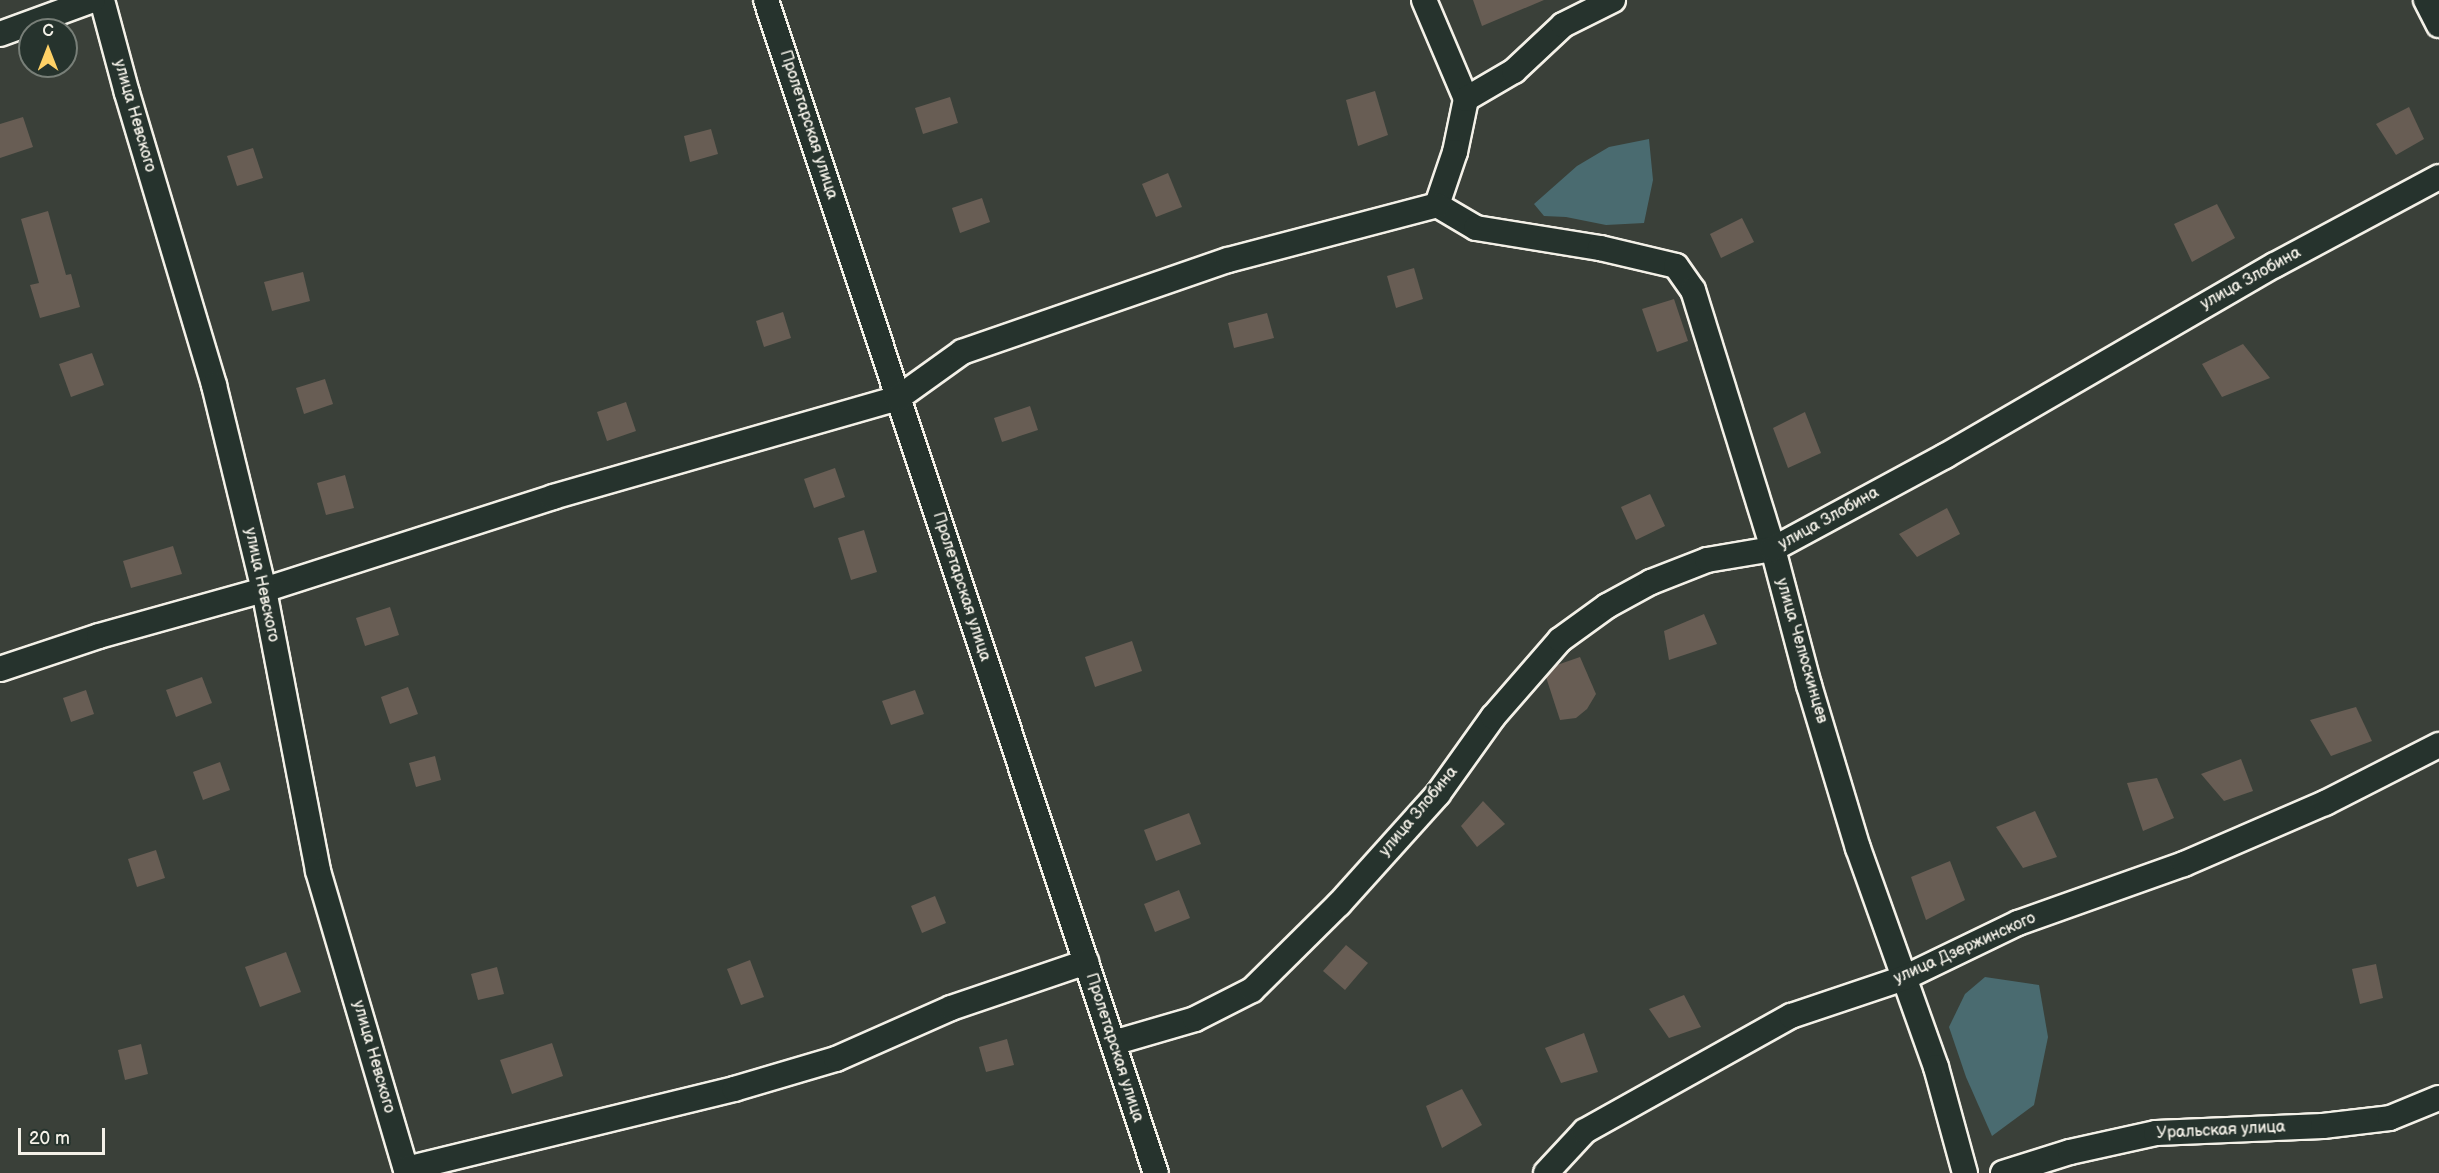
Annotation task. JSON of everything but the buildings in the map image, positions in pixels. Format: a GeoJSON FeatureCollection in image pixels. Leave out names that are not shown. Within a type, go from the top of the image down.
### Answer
{"type":"FeatureCollection","features":[{"type":"Feature","properties":{"kind":"street"},"geometry":{"type":"LineString","coordinates":[[0,34],[93,0]]}},
{"type":"Feature","properties":{"kind":"street","name":"улица Невского"},"geometry":{"type":"LineString","coordinates":[[102,0],[126,93],[214,385],[264,590],[318,871],[407,1171]]}},
{"type":"Feature","properties":{"kind":"street","name":"Пролетарская улица"},"geometry":{"type":"LineString","coordinates":[[766,0],[1156,1173]]}},
{"type":"Feature","properties":{"kind":"street"},"geometry":{"type":"LineString","coordinates":[[0,669],[99,636],[264,590],[554,497],[898,398],[962,352],[1228,260],[1437,205],[1455,152],[1466,99],[1424,0]]}},
{"type":"Feature","properties":{"kind":"street"},"geometry":{"type":"LineString","coordinates":[[1466,99],[1514,71],[1563,25],[1614,0]]}},
{"type":"Feature","properties":{"kind":"street"},"geometry":{"type":"LineString","coordinates":[[2426,0],[2439,25]]}},
{"type":"Feature","properties":{"kind":"street","name":"улица Злобина"},"geometry":{"type":"LineString","coordinates":[[1113,1043],[1195,1018],[1252,990],[1339,904],[1438,794],[1493,717],[1560,640],[1607,606],[1651,582],[1707,560],[1773,549],[1945,456],[2275,265],[2439,177]]}},
{"type":"Feature","properties":{"kind":"street","name":"улица Челюскинцев"},"geometry":{"type":"LineString","coordinates":[[1437,205],[1476,228],[1600,248],[1676,267],[1693,290],[1773,549],[1809,685],[1858,848],[1936,1067],[1965,1173]]}},
{"type":"Feature","properties":{"kind":"street","name":"улица Дзержинского"},"geometry":{"type":"LineString","coordinates":[[1546,1173],[1585,1131],[1791,1016],[1904,978],[2018,923],[2184,864],[2282,822],[2439,745]]}},
{"type":"Feature","properties":{"kind":"street"},"geometry":{"type":"LineString","coordinates":[[407,1171],[734,1089],[836,1059],[951,1008],[1086,962]]}},
{"type":"Feature","properties":{"kind":"street","name":"Уральская улица"},"geometry":{"type":"LineString","coordinates":[[2002,1173],[2070,1152],[2156,1133],[2323,1126],[2390,1119],[2439,1098]]}},
{"type":"Feature","properties":{"kind":"water"},"geometry":{"type":"Polygon","coordinates":[[[1649,139],[1653,180],[1644,223],[1606,225],[1566,217],[1544,216],[1534,204],[1577,166],[1609,147],[1649,139]]]}},
{"type":"Feature","properties":{"kind":"water"},"geometry":{"type":"Polygon","coordinates":[[[1985,977],[2039,985],[2048,1037],[2034,1105],[1992,1136],[1966,1077],[1949,1027],[1965,994],[1985,977]]]}}]}
